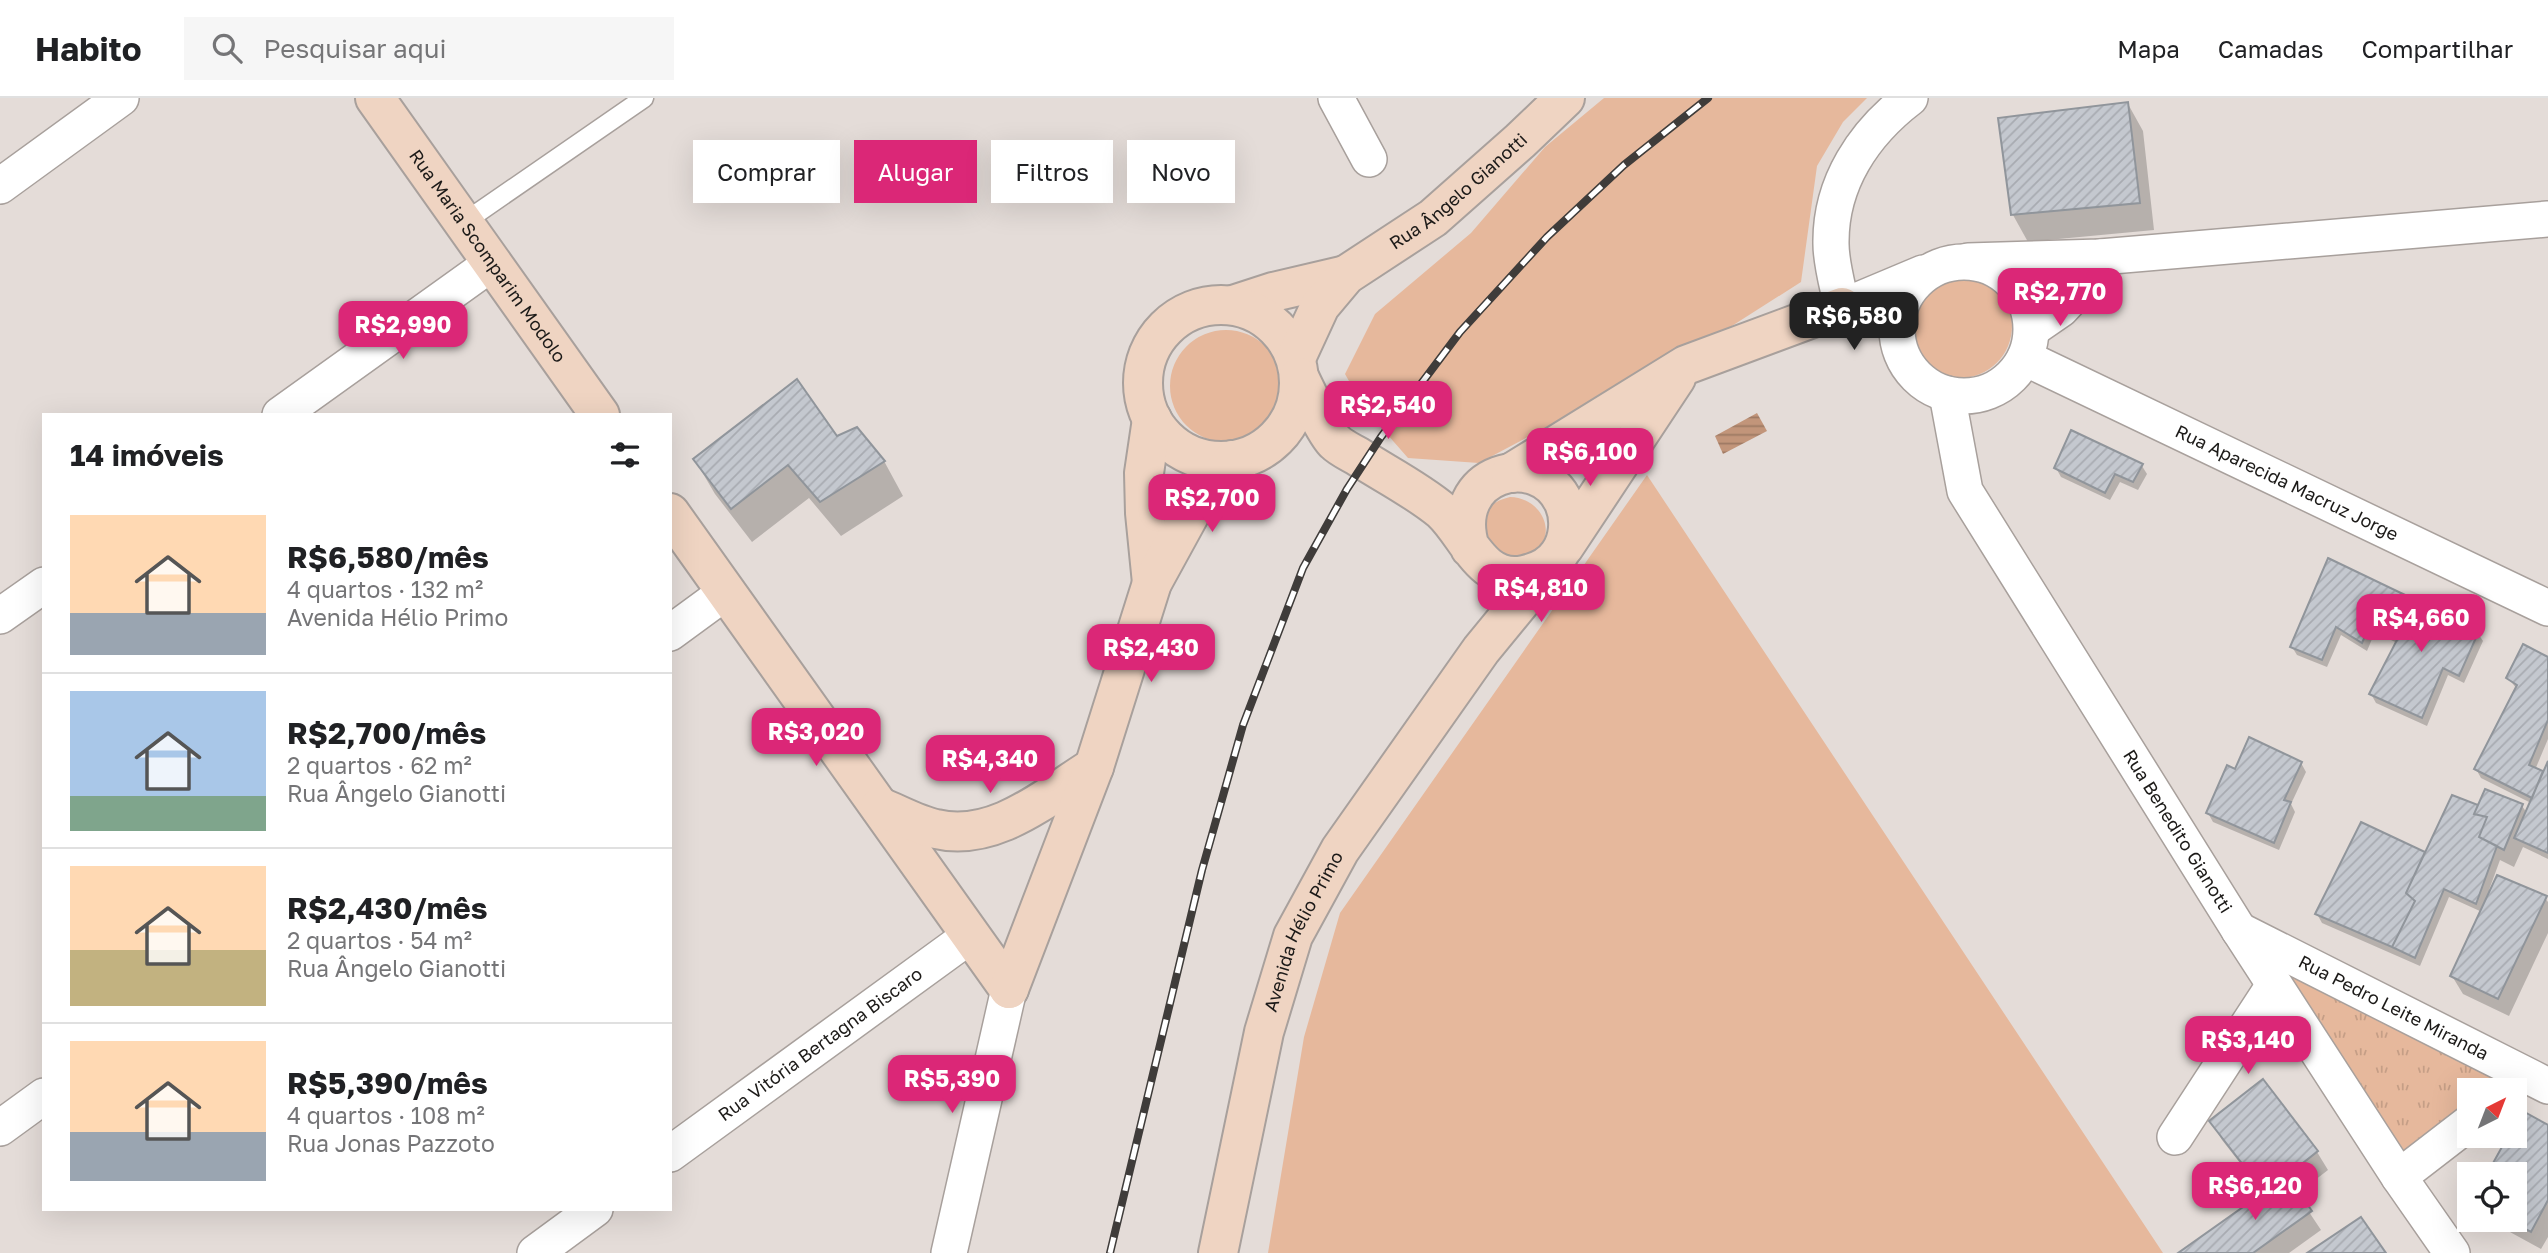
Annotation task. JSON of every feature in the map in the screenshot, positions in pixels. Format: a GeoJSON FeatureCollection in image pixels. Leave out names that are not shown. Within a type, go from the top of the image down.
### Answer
{"type":"FeatureCollection","features":[{"type":"Feature","properties":{"kind":"street"},"geometry":{"type":"LineString","coordinates":[[0,186],[121,98]]}},
{"type":"Feature","properties":{"kind":"street","name":"Rua Maria Scomparim Modolo"},"geometry":{"type":"LineString","coordinates":[[375,98],[599,413]]}},
{"type":"Feature","properties":{"kind":"street"},"geometry":{"type":"LineString","coordinates":[[1336,98],[1369,159]]}},
{"type":"Feature","properties":{"kind":"street","name":"Rua Ângelo Gianotti"},"geometry":{"type":"LineString","coordinates":[[1297,368],[1320,306],[1346,275],[1433,218],[1565,98]]}},
{"type":"Feature","properties":{"kind":"street"},"geometry":{"type":"LineString","coordinates":[[1900,351],[1842,307],[1830,245],[1833,215],[1841,183],[1863,144],[1892,112],[1910,98]]}},
{"type":"Feature","properties":{"kind":"street"},"geometry":{"type":"LineString","coordinates":[[1481,650],[1486,582],[1465,532],[1465,515],[1471,499],[1501,475],[1686,365],[1842,307],[1946,263],[2100,257],[2548,219]]}},
{"type":"Feature","properties":{"kind":"street"},"geometry":{"type":"LineString","coordinates":[[2029,343],[2075,294],[2100,257]]}},
{"type":"Feature","properties":{"kind":"street"},"geometry":{"type":"LineString","coordinates":[[1929,271],[1911,287],[1900,307],[1896,329],[1900,351],[1911,370],[1925,384],[1947,394],[1968,397],[1987,393],[2006,383],[2020,368],[2029,343],[2029,308],[2020,291],[2007,276],[1989,265],[1968,261]]}},
{"type":"Feature","properties":{"kind":"street"},"geometry":{"type":"LineString","coordinates":[[283,413],[492,263]]}},
{"type":"Feature","properties":{"kind":"street","name":"Rua Ângelo Gianotti"},"geometry":{"type":"LineString","coordinates":[[1233,305],[1273,292],[1346,275]]}},
{"type":"Feature","properties":{"kind":"street"},"geometry":{"type":"LineString","coordinates":[[1334,441],[1293,451],[1211,460],[1191,454],[1173,444],[1152,419],[1143,395],[1149,354],[1163,331],[1182,315],[1206,306],[1233,305],[1253,311],[1272,323],[1286,339],[1297,368],[1334,441],[1442,512],[1476,556],[1499,574],[1518,576],[1537,572],[1559,555],[1568,533],[1568,517],[1563,502],[1554,489],[1542,479],[1527,474],[1501,475],[1438,490],[1411,491]]}},
{"type":"Feature","properties":{"kind":"street","name":"Rua Aparecida Macruz Jorge"},"geometry":{"type":"LineString","coordinates":[[2029,343],[2548,608]]}},
{"type":"Feature","properties":{"kind":"street","name":"Avenida Hélio Primo"},"geometry":{"type":"LineString","coordinates":[[1218,1253],[1264,1032],[1293,936],[1340,849],[1481,650],[1559,555],[1686,365]]}},
{"type":"Feature","properties":{"kind":"street"},"geometry":{"type":"LineString","coordinates":[[949,1253],[1009,989],[1094,767],[1152,583],[1192,510],[1244,456],[1275,440],[1289,422],[1298,400],[1297,368]]}},
{"type":"Feature","properties":{"kind":"street","name":"Rua Benedito Gianotti"},"geometry":{"type":"LineString","coordinates":[[1947,394],[1965,491],[2274,985],[2399,1177],[2452,1253]]}},
{"type":"Feature","properties":{"kind":"street"},"geometry":{"type":"LineString","coordinates":[[1152,419],[1144,473],[1152,583]]}},
{"type":"Feature","properties":{"kind":"street"},"geometry":{"type":"LineString","coordinates":[[672,516],[1009,989]]}},
{"type":"Feature","properties":{"kind":"street"},"geometry":{"type":"LineString","coordinates":[[0,616],[42,586]]}},
{"type":"Feature","properties":{"kind":"street"},"geometry":{"type":"LineString","coordinates":[[672,632],[726,592]]}},
{"type":"Feature","properties":{"kind":"street"},"geometry":{"type":"LineString","coordinates":[[880,807],[936,830],[979,831],[1007,821],[1094,767]]}},
{"type":"Feature","properties":{"kind":"street","name":"Rua Pedro Leite Miranda"},"geometry":{"type":"LineString","coordinates":[[2239,930],[2530,1084]]}},
{"type":"Feature","properties":{"kind":"street","name":"Rua Vitória Bertagna Biscaro"},"geometry":{"type":"LineString","coordinates":[[672,1153],[971,935]]}},
{"type":"Feature","properties":{"kind":"street"},"geometry":{"type":"LineString","coordinates":[[2175,1137],[2274,985]]}},
{"type":"Feature","properties":{"kind":"street"},"geometry":{"type":"LineString","coordinates":[[0,1128],[42,1097]]}},
{"type":"Feature","properties":{"kind":"street"},"geometry":{"type":"LineString","coordinates":[[2399,1177],[2457,1132]]}},
{"type":"Feature","properties":{"kind":"street"},"geometry":{"type":"LineString","coordinates":[[535,1253],[592,1211]]}},
{"type":"Feature","properties":{"kind":"lane"},"geometry":{"type":"LineString","coordinates":[[463,223],[644,98]]}},
{"type":"Feature","properties":{"kind":"green space"},"geometry":{"type":"Polygon","coordinates":[[[1604,98],[1867,98],[1843,122],[1817,166],[1801,282],[1713,338],[1479,463],[1408,458],[1365,409],[1345,374],[1375,314],[1471,233],[1545,147],[1604,98]]]}},
{"type":"Feature","properties":{"kind":"green space"},"geometry":{"type":"Polygon","coordinates":[[[1960,274],[1980,278],[2003,297],[2008,306],[2012,326],[2008,346],[1989,369],[1980,374],[1960,378],[1940,374],[1917,355],[1912,346],[1908,326],[1912,306],[1931,283],[1940,278],[1960,274]]]}},
{"type":"Feature","properties":{"kind":"green space"},"geometry":{"type":"Polygon","coordinates":[[[1226,330],[1247,334],[1265,347],[1278,365],[1282,386],[1278,407],[1265,425],[1247,438],[1226,442],[1205,438],[1187,425],[1174,407],[1170,386],[1174,365],[1187,347],[1205,334],[1226,330]]]}},
{"type":"Feature","properties":{"kind":"green space"},"geometry":{"type":"Polygon","coordinates":[[[1647,475],[2163,1253],[1268,1253],[1304,1037],[1340,913],[1647,475]]]}},
{"type":"Feature","properties":{"kind":"green space"},"geometry":{"type":"Polygon","coordinates":[[[1510,497],[1530,503],[1543,517],[1545,526],[1542,544],[1527,556],[1513,560],[1486,545],[1485,528],[1486,514],[1493,504],[1510,497]]]}},
{"type":"Feature","properties":{"kind":"green space"},"geometry":{"type":"Polygon","coordinates":[[[2284,968],[2501,1078],[2457,1078],[2457,1114],[2404,1154],[2284,968]]]}},
{"type":"Feature","properties":{"kind":"shaded area"},"geometry":{"type":"Polygon","coordinates":[[[1757,413],[1767,431],[1723,454],[1715,436],[1757,413]]]}},
{"type":"Feature","properties":{"kind":"building"},"geometry":{"type":"Polygon","coordinates":[[[2128,102],[2140,203],[2011,215],[1998,118],[2128,102]]]}},
{"type":"Feature","properties":{"kind":"building"},"geometry":{"type":"Polygon","coordinates":[[[797,379],[837,436],[857,427],[885,461],[820,502],[788,465],[731,509],[693,459],[797,379]]]}},
{"type":"Feature","properties":{"kind":"building"},"geometry":{"type":"Polygon","coordinates":[[[2071,430],[2143,464],[2133,482],[2115,474],[2105,493],[2054,468],[2071,430]]]}},
{"type":"Feature","properties":{"kind":"building"},"geometry":{"type":"Polygon","coordinates":[[[2328,558],[2401,593],[2383,631],[2370,625],[2362,643],[2336,627],[2322,660],[2290,647],[2328,558]]]}},
{"type":"Feature","properties":{"kind":"building"},"geometry":{"type":"Polygon","coordinates":[[[2401,593],[2479,631],[2459,676],[2443,668],[2422,718],[2369,694],[2398,638],[2383,631],[2401,593]]]}},
{"type":"Feature","properties":{"kind":"building"},"geometry":{"type":"Polygon","coordinates":[[[2523,644],[2548,657],[2548,720],[2529,765],[2543,771],[2532,798],[2474,769],[2517,685],[2506,678],[2523,644]]]}},
{"type":"Feature","properties":{"kind":"building"},"geometry":{"type":"Polygon","coordinates":[[[2249,737],[2302,762],[2284,800],[2291,802],[2274,843],[2206,813],[2227,765],[2235,769],[2249,737]]]}},
{"type":"Feature","properties":{"kind":"building"},"geometry":{"type":"Polygon","coordinates":[[[2548,761],[2548,853],[2514,838],[2548,761]]]}},
{"type":"Feature","properties":{"kind":"building"},"geometry":{"type":"Polygon","coordinates":[[[2485,789],[2523,804],[2504,850],[2479,837],[2487,817],[2474,814],[2485,789]]]}},
{"type":"Feature","properties":{"kind":"building"},"geometry":{"type":"Polygon","coordinates":[[[2452,795],[2478,805],[2474,814],[2487,817],[2479,837],[2497,846],[2476,904],[2444,889],[2415,958],[2392,947],[2415,901],[2406,893],[2452,795]]]}},
{"type":"Feature","properties":{"kind":"building"},"geometry":{"type":"Polygon","coordinates":[[[2361,822],[2425,852],[2406,893],[2415,901],[2392,947],[2315,914],[2361,822]]]}},
{"type":"Feature","properties":{"kind":"building"},"geometry":{"type":"Polygon","coordinates":[[[2497,875],[2547,896],[2498,999],[2450,976],[2497,875]]]}},
{"type":"Feature","properties":{"kind":"building"},"geometry":{"type":"Polygon","coordinates":[[[2263,1079],[2318,1151],[2265,1193],[2209,1121],[2263,1079]]]}},
{"type":"Feature","properties":{"kind":"building"},"geometry":{"type":"Polygon","coordinates":[[[2527,1113],[2548,1125],[2548,1200],[2531,1232],[2527,1230],[2527,1162],[2494,1162],[2501,1148],[2527,1148],[2527,1113]]]}},
{"type":"Feature","properties":{"kind":"building"},"geometry":{"type":"Polygon","coordinates":[[[2287,1176],[2312,1211],[2253,1253],[2178,1253],[2287,1176]]]}},
{"type":"Feature","properties":{"kind":"building"},"geometry":{"type":"Polygon","coordinates":[[[2361,1217],[2386,1253],[2307,1253],[2361,1217]]]}},
{"type":"Feature","properties":{"kind":"railway"},"geometry":{"type":"LineString","coordinates":[[1110,1253],[1202,870],[1243,725],[1303,568],[1347,489],[1381,437],[1460,332],[1547,237],[1624,165],[1708,98]]}}]}
